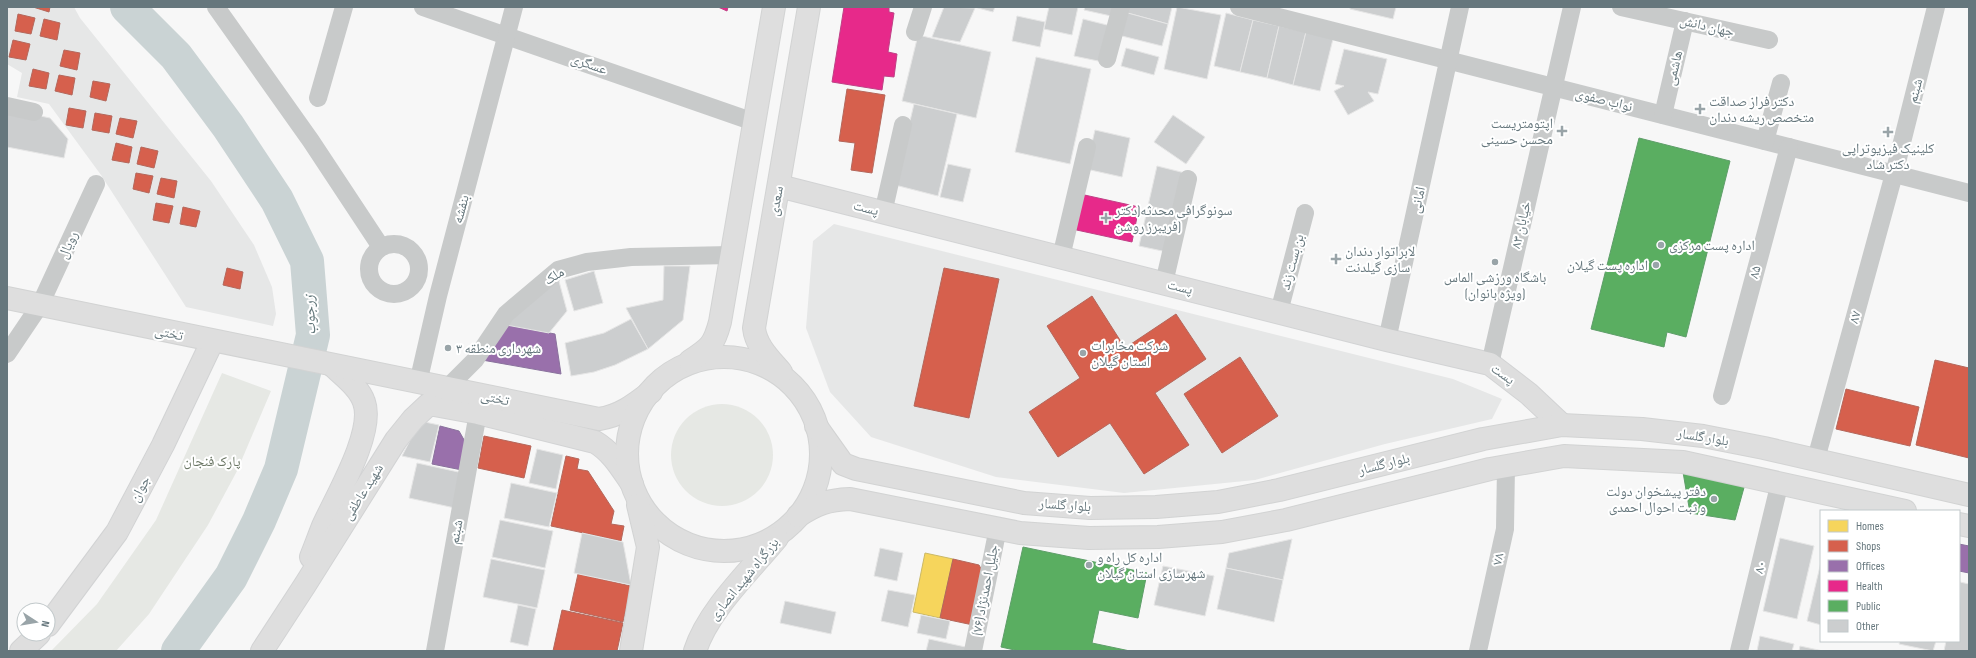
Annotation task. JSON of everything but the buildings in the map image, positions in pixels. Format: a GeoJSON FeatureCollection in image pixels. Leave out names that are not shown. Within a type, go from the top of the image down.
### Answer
{"type":"FeatureCollection","features":[{"type":"Feature","properties":{"kind":"main road"},"geometry":{"type":"LineString","coordinates":[[631,651],[648,547],[628,463],[630,435],[639,409],[650,392],[665,377],[709,348],[714,340],[720,322],[774,7]]}},
{"type":"Feature","properties":{"kind":"main road","name":"سعدی"},"geometry":{"type":"LineString","coordinates":[[809,7],[754,328],[755,338],[762,350],[806,403],[816,426]]}},
{"type":"Feature","properties":{"kind":"main road","name":"پست"},"geometry":{"type":"LineString","coordinates":[[778,186],[1387,340],[1490,364],[1529,394],[1562,425]]}},
{"type":"Feature","properties":{"kind":"main road","name":"تختی"},"geometry":{"type":"LineString","coordinates":[[7,298],[212,342],[599,419],[613,417],[626,410],[650,392]]}},
{"type":"Feature","properties":{"kind":"main road","name":"جوان"},"geometry":{"type":"LineString","coordinates":[[56,613],[117,532],[163,445],[212,342]]}},
{"type":"Feature","properties":{"kind":"main road"},"geometry":{"type":"LineString","coordinates":[[677,370],[702,360],[733,358],[764,366],[790,383]]}},
{"type":"Feature","properties":{"kind":"main road","name":"شهید عاطفی"},"geometry":{"type":"LineString","coordinates":[[305,586],[306,570],[323,526],[353,463],[365,426],[365,403],[359,392],[332,365]]}},
{"type":"Feature","properties":{"kind":"main road","name":"تختی"},"geometry":{"type":"LineString","coordinates":[[429,404],[478,413],[595,442],[604,447],[614,458],[648,514],[663,529],[680,540],[700,548],[720,551],[741,549],[761,543],[791,523]]}},
{"type":"Feature","properties":{"kind":"main road","name":"شهید عاطفی"},"geometry":{"type":"LineString","coordinates":[[262,651],[305,586],[396,440],[413,419],[429,404]]}},
{"type":"Feature","properties":{"kind":"main road","name":"بلوار گلسار"},"geometry":{"type":"LineString","coordinates":[[816,426],[843,464],[856,469],[1024,502],[1090,508],[1156,507],[1218,502],[1280,490],[1483,439],[1562,425],[1642,429],[1703,436],[1816,459],[1969,495]]}},
{"type":"Feature","properties":{"kind":"main road"},"geometry":{"type":"LineString","coordinates":[[791,523],[811,495],[819,471],[820,445],[816,426]]}},
{"type":"Feature","properties":{"kind":"main road","name":"بلوار گلسار"},"geometry":{"type":"LineString","coordinates":[[791,523],[818,504],[832,500],[850,499],[1020,533],[1089,538],[1158,537],[1222,532],[1286,520],[1506,466],[1564,456],[1683,462],[1780,482],[1901,510]]}},
{"type":"Feature","properties":{"kind":"main road","name":"بزرگراه شهید انصاری"},"geometry":{"type":"LineString","coordinates":[[695,651],[706,626],[718,609],[791,523]]}},
{"type":"Feature","properties":{"kind":"main road"},"geometry":{"type":"LineString","coordinates":[[22,651],[30,642]]}},
{"type":"Feature","properties":{"kind":"street"},"geometry":{"type":"LineString","coordinates":[[216,7],[310,141],[381,247]]}},
{"type":"Feature","properties":{"kind":"street"},"geometry":{"type":"LineString","coordinates":[[318,98],[344,7]]}},
{"type":"Feature","properties":{"kind":"street","name":"عسگری"},"geometry":{"type":"LineString","coordinates":[[423,7],[754,122]]}},
{"type":"Feature","properties":{"kind":"street","name":"بنفشه"},"geometry":{"type":"LineString","coordinates":[[418,382],[438,296],[514,7]]}},
{"type":"Feature","properties":{"kind":"street"},"geometry":{"type":"LineString","coordinates":[[915,32],[923,7]]}},
{"type":"Feature","properties":{"kind":"street"},"geometry":{"type":"LineString","coordinates":[[1107,60],[1121,7]]}},
{"type":"Feature","properties":{"kind":"street","name":"نواب صفوی"},"geometry":{"type":"LineString","coordinates":[[1239,7],[1969,193]]}},
{"type":"Feature","properties":{"kind":"street","name":"امانی"},"geometry":{"type":"LineString","coordinates":[[1387,340],[1460,7]]}},
{"type":"Feature","properties":{"kind":"street"},"geometry":{"type":"LineString","coordinates":[[1552,87],[1572,7]]}},
{"type":"Feature","properties":{"kind":"street","name":"جهان دانش"},"geometry":{"type":"LineString","coordinates":[[1621,7],[1769,40]]}},
{"type":"Feature","properties":{"kind":"street","name":"شبنم"},"geometry":{"type":"LineString","coordinates":[[1894,174],[1936,7]]}},
{"type":"Feature","properties":{"kind":"street","name":"هاشمی"},"geometry":{"type":"LineString","coordinates":[[1663,115],[1685,21]]}},
{"type":"Feature","properties":{"kind":"street"},"geometry":{"type":"LineString","coordinates":[[1765,141],[1781,83]]}},
{"type":"Feature","properties":{"kind":"street","name":"خیابان ۸۳"},"geometry":{"type":"LineString","coordinates":[[1490,364],[1552,87]]}},
{"type":"Feature","properties":{"kind":"street"},"geometry":{"type":"LineString","coordinates":[[7,106],[34,112]]}},
{"type":"Feature","properties":{"kind":"street"},"geometry":{"type":"LineString","coordinates":[[883,212],[903,126]]}},
{"type":"Feature","properties":{"kind":"street"},"geometry":{"type":"LineString","coordinates":[[1061,257],[1087,147]]}},
{"type":"Feature","properties":{"kind":"street","name":"۸۵"},"geometry":{"type":"LineString","coordinates":[[1722,396],[1789,147]]}},
{"type":"Feature","properties":{"kind":"street","name":"۸۷"},"geometry":{"type":"LineString","coordinates":[[1816,459],[1894,174]]}},
{"type":"Feature","properties":{"kind":"street"},"geometry":{"type":"LineString","coordinates":[[1164,283],[1188,179]]}},
{"type":"Feature","properties":{"kind":"street","name":"رویال"},"geometry":{"type":"LineString","coordinates":[[7,354],[40,305],[96,184]]}},
{"type":"Feature","properties":{"kind":"street","name":"بن بست زند"},"geometry":{"type":"LineString","coordinates":[[1278,312],[1305,213]]}},
{"type":"Feature","properties":{"kind":"street"},"geometry":{"type":"LineString","coordinates":[[391,244],[401,245],[410,250],[416,257],[419,267],[418,277],[412,286],[403,292],[393,295],[382,292],[374,285],[369,275],[369,264],[373,254],[381,247],[391,244]]}},
{"type":"Feature","properties":{"kind":"street","name":"ملک"},"geometry":{"type":"LineString","coordinates":[[447,388],[475,360],[506,314],[558,270],[587,262],[631,257],[731,255]]}},
{"type":"Feature","properties":{"kind":"street"},"geometry":{"type":"LineString","coordinates":[[418,277],[438,296]]}},
{"type":"Feature","properties":{"kind":"street","name":"شبنم"},"geometry":{"type":"LineString","coordinates":[[437,651],[478,413]]}},
{"type":"Feature","properties":{"kind":"street","name":"۷۸"},"geometry":{"type":"LineString","coordinates":[[1478,651],[1505,529],[1506,466]]}},
{"type":"Feature","properties":{"kind":"street","name":"۸۰"},"geometry":{"type":"LineString","coordinates":[[1739,651],[1780,482]]}},
{"type":"Feature","properties":{"kind":"street","name":"جلیل احمدنژاد (۷۶)"},"geometry":{"type":"LineString","coordinates":[[973,651],[998,528]]}},
{"type":"Feature","properties":{"kind":"shaded area"},"geometry":{"type":"Polygon","coordinates":[[[7,7],[74,7],[80,18],[211,181],[254,245],[272,287],[276,314],[273,326],[186,307],[101,175],[49,104],[17,97],[22,73],[7,64],[7,7]]]}},
{"type":"Feature","properties":{"kind":"shaded area","name":"شرکت مخابرات استان گیلان"},"geometry":{"type":"Polygon","coordinates":[[[834,224],[1453,379],[1502,399],[1492,419],[1385,444],[1255,480],[1124,493],[996,477],[871,437],[830,392],[806,328],[813,241],[834,224]]]}},
{"type":"Feature","properties":{"kind":"green space","name":"پارک فنجان"},"geometry":{"type":"Polygon","coordinates":[[[222,373],[271,391],[237,471],[208,525],[149,614],[116,651],[51,651],[97,604],[156,520],[222,373]]]}},
{"type":"Feature","properties":{"kind":"green space"},"geometry":{"type":"Polygon","coordinates":[[[722,404],[741,408],[758,419],[769,436],[773,455],[769,474],[758,491],[741,502],[722,506],[703,502],[686,491],[675,474],[671,455],[675,436],[686,419],[703,408],[722,404]]]}},
{"type":"Feature","properties":{"kind":"waterway","name":"زرجوب"},"geometry":{"type":"LineString","coordinates":[[127,7],[176,56],[228,126],[277,200],[307,261],[313,335],[281,469],[259,521],[231,577],[178,651]]}},
{"type":"Feature","properties":{"kind":"place","name":"دکتر فراز صداقت متخصص ریشه دندان"},"geometry":{"type":"Point","coordinates":[1700,109]}},
{"type":"Feature","properties":{"kind":"place","name":"اپتومتریست محسن حسینی"},"geometry":{"type":"Point","coordinates":[1562,131]}},
{"type":"Feature","properties":{"kind":"place","name":"کلینیک فیزیوتراپی دکتر شاد"},"geometry":{"type":"Point","coordinates":[1888,132]}},
{"type":"Feature","properties":{"kind":"place","name":"سونوگرافی محدثه(دکتر فریبرز روشن)"},"geometry":{"type":"Point","coordinates":[1106,218]}},
{"type":"Feature","properties":{"kind":"place","name":"اداره پست مرکزی"},"geometry":{"type":"Point","coordinates":[1661,245]}},
{"type":"Feature","properties":{"kind":"place","name":"لابراتوار دندان سازی گیلدنت"},"geometry":{"type":"Point","coordinates":[1336,259]}},
{"type":"Feature","properties":{"kind":"place","name":"باشگاه ورزشی الماس (ویژه بانوان)"},"geometry":{"type":"Point","coordinates":[1495,262]}},
{"type":"Feature","properties":{"kind":"place","name":"اداره پست گیلان"},"geometry":{"type":"Point","coordinates":[1656,265]}},
{"type":"Feature","properties":{"kind":"place","name":"شهرداری منطقه ۳"},"geometry":{"type":"Point","coordinates":[448,348]}},
{"type":"Feature","properties":{"kind":"place","name":"شرکت مخابرات استان گیلان"},"geometry":{"type":"Point","coordinates":[1083,353]}},
{"type":"Feature","properties":{"kind":"place","name":"دفتر پیشخوان دولت و ثبت احوال احمدی"},"geometry":{"type":"Point","coordinates":[1714,499]}},
{"type":"Feature","properties":{"kind":"place","name":"اداره کل راه و شهرسازی استان گیلان"},"geometry":{"type":"Point","coordinates":[1089,565]}}]}
